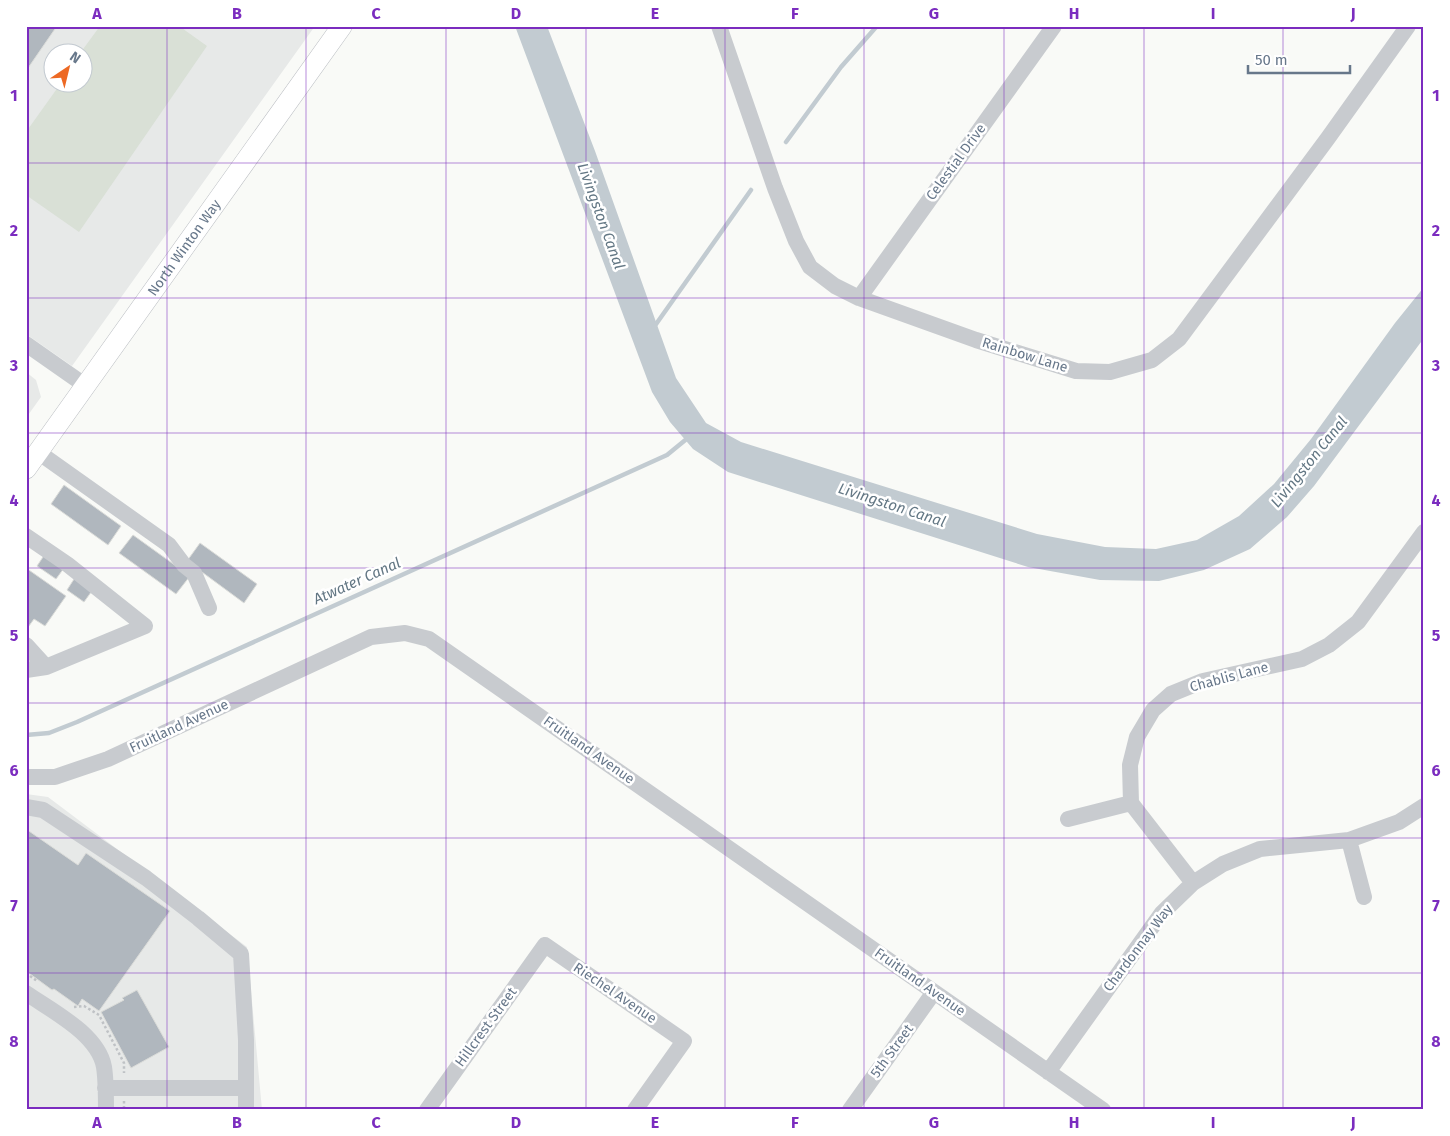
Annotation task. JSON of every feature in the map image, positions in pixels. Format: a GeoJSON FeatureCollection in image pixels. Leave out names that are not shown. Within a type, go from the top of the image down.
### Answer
{"type":"FeatureCollection","features":[{"type":"Feature","properties":{"kind":"main road","name":"North Winton Way"},"geometry":{"type":"LineString","coordinates":[[26,469],[342,26]]}},
{"type":"Feature","properties":{"kind":"street","name":"Rainbow Lane"},"geometry":{"type":"LineString","coordinates":[[718,26],[775,188],[801,250],[810,266],[835,286],[859,298],[976,340],[1076,371],[1110,372],[1152,360],[1179,339],[1328,138],[1408,26]]}},
{"type":"Feature","properties":{"kind":"street","name":"Celestial Drive"},"geometry":{"type":"LineString","coordinates":[[859,298],[1054,26]]}},
{"type":"Feature","properties":{"kind":"street"},"geometry":{"type":"LineString","coordinates":[[26,344],[86,386]]}},
{"type":"Feature","properties":{"kind":"street"},"geometry":{"type":"LineString","coordinates":[[38,452],[169,544],[184,565],[194,574],[209,608]]}},
{"type":"Feature","properties":{"kind":"street","name":"Chablis Lane"},"geometry":{"type":"LineString","coordinates":[[1131,803],[1130,765],[1137,737],[1152,710],[1171,694],[1203,681],[1302,659],[1329,645],[1358,622],[1424,532]]}},
{"type":"Feature","properties":{"kind":"street"},"geometry":{"type":"LineString","coordinates":[[26,536],[67,564],[145,626],[46,667],[26,670]]}},
{"type":"Feature","properties":{"kind":"street","name":"Fruitland Avenue"},"geometry":{"type":"LineString","coordinates":[[26,777],[55,777],[108,759],[371,637],[406,633],[429,639],[1103,1110]]}},
{"type":"Feature","properties":{"kind":"street"},"geometry":{"type":"LineString","coordinates":[[26,645],[46,667]]}},
{"type":"Feature","properties":{"kind":"street"},"geometry":{"type":"LineString","coordinates":[[1068,819],[1131,803],[1192,883]]}},
{"type":"Feature","properties":{"kind":"street","name":"Chardonnay Way"},"geometry":{"type":"LineString","coordinates":[[1048,1072],[1162,913],[1192,883],[1223,864],[1260,849],[1349,840],[1399,822],[1424,806]]}},
{"type":"Feature","properties":{"kind":"street"},"geometry":{"type":"LineString","coordinates":[[26,807],[44,810],[131,868],[198,918],[241,954],[246,1040],[246,1110]]}},
{"type":"Feature","properties":{"kind":"street"},"geometry":{"type":"LineString","coordinates":[[1349,840],[1364,897]]}},
{"type":"Feature","properties":{"kind":"street","name":"Riechel Avenue"},"geometry":{"type":"LineString","coordinates":[[545,945],[684,1041],[635,1110]]}},
{"type":"Feature","properties":{"kind":"street","name":"Hillcrest Street"},"geometry":{"type":"LineString","coordinates":[[427,1110],[545,945]]}},
{"type":"Feature","properties":{"kind":"street","name":"5th Street"},"geometry":{"type":"LineString","coordinates":[[850,1110],[934,992]]}},
{"type":"Feature","properties":{"kind":"street"},"geometry":{"type":"LineString","coordinates":[[26,993],[81,1031],[96,1047],[104,1066],[106,1110]]}},
{"type":"Feature","properties":{"kind":"street"},"geometry":{"type":"LineString","coordinates":[[105,1088],[246,1088]]}},
{"type":"Feature","properties":{"kind":"shaded area"},"geometry":{"type":"Polygon","coordinates":[[[26,26],[315,26],[72,366],[26,334],[26,26]]]}},
{"type":"Feature","properties":{"kind":"shaded area"},"geometry":{"type":"Polygon","coordinates":[[[100,26],[179,26],[207,46],[79,232],[26,195],[26,132],[55,92],[92,92],[92,42],[88,42],[100,26]]]}},
{"type":"Feature","properties":{"kind":"shaded area"},"geometry":{"type":"Polygon","coordinates":[[[26,372],[36,380],[41,397],[26,418],[26,372]]]}},
{"type":"Feature","properties":{"kind":"shaded area"},"geometry":{"type":"Polygon","coordinates":[[[26,794],[48,797],[247,947],[262,1110],[26,1110],[26,794]]]}},
{"type":"Feature","properties":{"kind":"water","name":"Livingston Canal"},"geometry":{"type":"Polygon","coordinates":[[[515,26],[547,26],[595,151],[676,378],[706,423],[741,442],[1037,534],[1105,547],[1156,549],[1197,540],[1239,516],[1274,484],[1311,439],[1395,323],[1424,287],[1424,338],[1314,486],[1287,517],[1250,549],[1204,570],[1159,581],[1100,580],[1028,567],[728,472],[693,449],[670,422],[652,392],[515,26]]]}},
{"type":"Feature","properties":{"kind":"building"},"geometry":{"type":"Polygon","coordinates":[[[27,26],[57,26],[46,42],[42,42],[42,48],[26,71],[27,26]]]}},
{"type":"Feature","properties":{"kind":"building"},"geometry":{"type":"Polygon","coordinates":[[[64,485],[121,526],[108,545],[51,504],[64,485]]]}},
{"type":"Feature","properties":{"kind":"building"},"geometry":{"type":"Polygon","coordinates":[[[133,535],[190,576],[176,594],[119,553],[133,535]]]}},
{"type":"Feature","properties":{"kind":"building"},"geometry":{"type":"Polygon","coordinates":[[[200,543],[257,584],[244,603],[187,561],[200,543]]]}},
{"type":"Feature","properties":{"kind":"building"},"geometry":{"type":"Polygon","coordinates":[[[47,551],[67,564],[56,579],[37,566],[47,551]]]}},
{"type":"Feature","properties":{"kind":"building"},"geometry":{"type":"Polygon","coordinates":[[[26,568],[66,596],[45,626],[34,619],[26,630],[26,568]]]}},
{"type":"Feature","properties":{"kind":"building"},"geometry":{"type":"Polygon","coordinates":[[[76,576],[94,588],[84,602],[67,590],[76,576]]]}},
{"type":"Feature","properties":{"kind":"building"},"geometry":{"type":"Polygon","coordinates":[[[26,829],[78,865],[86,853],[170,911],[99,1011],[82,999],[78,1006],[26,971],[26,829]]]}},
{"type":"Feature","properties":{"kind":"building"},"geometry":{"type":"Polygon","coordinates":[[[137,990],[169,1047],[131,1068],[101,1012],[124,1000],[122,998],[137,990]]]}},
{"type":"Feature","properties":{"kind":"waterway"},"geometry":{"type":"LineString","coordinates":[[786,142],[841,67],[877,26]]}},
{"type":"Feature","properties":{"kind":"waterway"},"geometry":{"type":"LineString","coordinates":[[654,327],[751,190]]}},
{"type":"Feature","properties":{"kind":"waterway","name":"Atwater Canal"},"geometry":{"type":"LineString","coordinates":[[26,735],[49,733],[77,722],[667,455],[689,437]]}}]}
